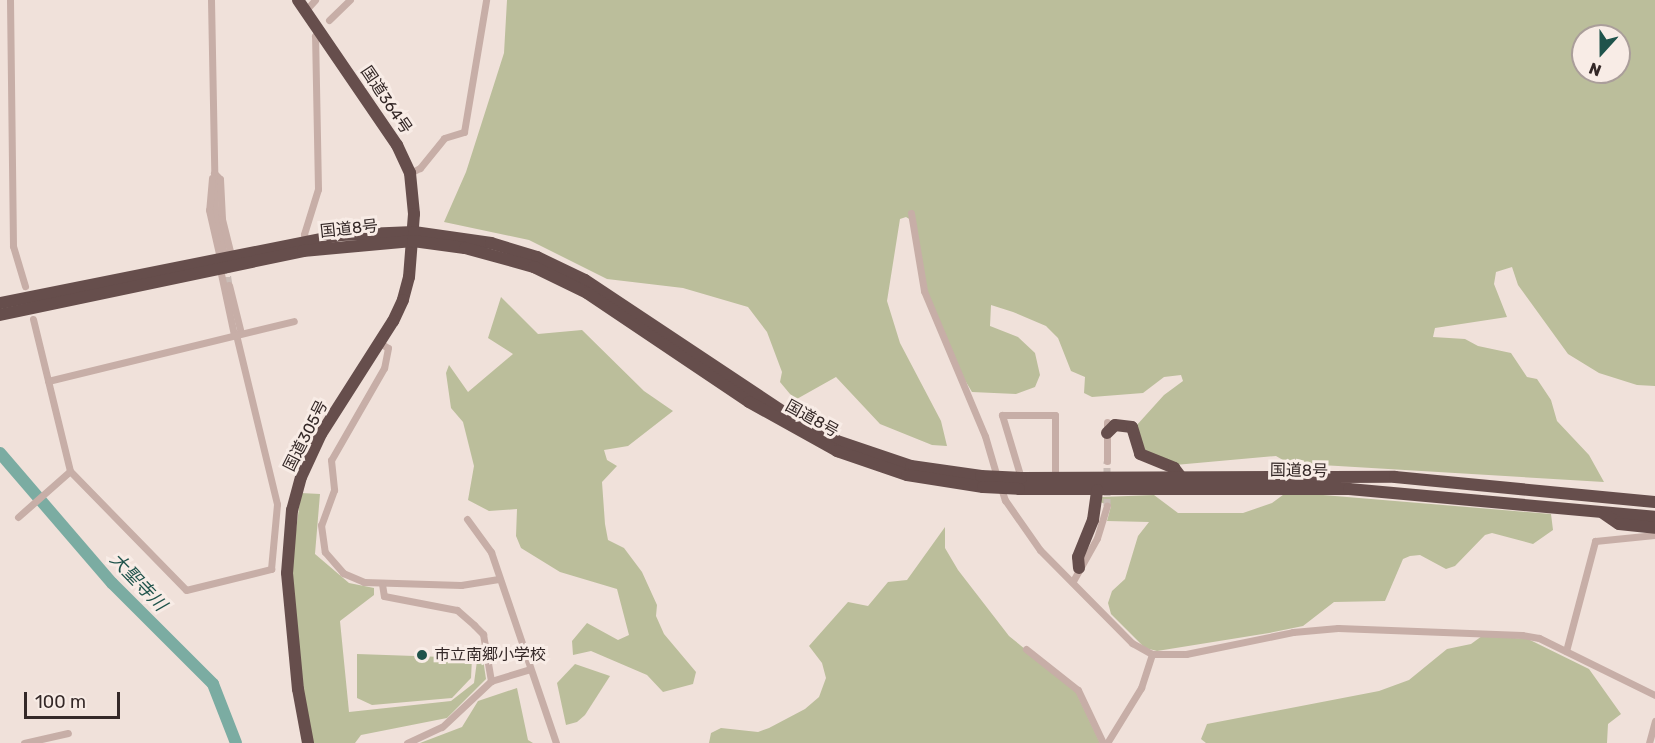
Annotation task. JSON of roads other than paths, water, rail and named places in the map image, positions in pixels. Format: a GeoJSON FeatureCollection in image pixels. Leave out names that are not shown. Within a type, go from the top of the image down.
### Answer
{"type":"FeatureCollection","features":[{"type":"Feature","properties":{"kind":"highway","name":"国道364号"},"geometry":{"type":"LineString","coordinates":[[298,0],[397,145],[410,173],[413,236]]}},
{"type":"Feature","properties":{"kind":"highway","name":"国道8号"},"geometry":{"type":"LineString","coordinates":[[0,315],[223,258],[303,251],[413,236]]}},
{"type":"Feature","properties":{"kind":"highway","name":"国道8号"},"geometry":{"type":"LineString","coordinates":[[0,303],[306,240],[413,236],[491,253],[561,279],[749,402],[837,451],[907,475],[1097,490],[1348,489],[1655,517]]}},
{"type":"Feature","properties":{"kind":"highway","name":"国道305号"},"geometry":{"type":"LineString","coordinates":[[308,743],[297,689],[287,573],[292,510],[301,477],[321,434],[380,343],[407,288],[413,236]]}},
{"type":"Feature","properties":{"kind":"highway"},"geometry":{"type":"LineString","coordinates":[[1107,428],[1115,425],[1132,427],[1140,454],[1174,468],[1181,477]]}},
{"type":"Feature","properties":{"kind":"highway","name":"国道8号"},"geometry":{"type":"LineString","coordinates":[[1020,484],[1055,478],[1395,477],[1521,487],[1655,502]]}},
{"type":"Feature","properties":{"kind":"highway"},"geometry":{"type":"LineString","coordinates":[[1521,487],[1534,482],[1655,495]]}},
{"type":"Feature","properties":{"kind":"highway"},"geometry":{"type":"LineString","coordinates":[[1079,568],[1078,557],[1093,520],[1097,490]]}},
{"type":"Feature","properties":{"kind":"highway"},"geometry":{"type":"LineString","coordinates":[[1601,511],[1620,524],[1655,528]]}},
{"type":"Feature","properties":{"kind":"street"},"geometry":{"type":"LineString","coordinates":[[10,0],[13,246],[25,286]]}},
{"type":"Feature","properties":{"kind":"street"},"geometry":{"type":"LineString","coordinates":[[33,319],[67,473],[182,589],[271,569],[277,504],[237,334],[223,258],[209,210],[209,190],[214,173],[212,0]]}},
{"type":"Feature","properties":{"kind":"street"},"geometry":{"type":"LineString","coordinates":[[306,11],[315,0]]}},
{"type":"Feature","properties":{"kind":"street"},"geometry":{"type":"LineString","coordinates":[[329,20],[350,0]]}},
{"type":"Feature","properties":{"kind":"street"},"geometry":{"type":"LineString","coordinates":[[410,173],[420,168],[444,138],[464,132],[486,0]]}},
{"type":"Feature","properties":{"kind":"street"},"geometry":{"type":"LineString","coordinates":[[306,240],[304,234],[318,189],[315,36],[319,31]]}},
{"type":"Feature","properties":{"kind":"street"},"geometry":{"type":"LineString","coordinates":[[214,173],[220,179],[223,258]]}},
{"type":"Feature","properties":{"kind":"street"},"geometry":{"type":"LineString","coordinates":[[910,213],[924,291],[985,436],[1005,500],[1040,550],[1132,643],[1152,654],[1186,654],[1293,632],[1338,628],[1532,636],[1655,695]]}},
{"type":"Feature","properties":{"kind":"street"},"geometry":{"type":"LineString","coordinates":[[229,285],[237,334]]}},
{"type":"Feature","properties":{"kind":"street"},"geometry":{"type":"LineString","coordinates":[[48,381],[294,321]]}},
{"type":"Feature","properties":{"kind":"street"},"geometry":{"type":"LineString","coordinates":[[380,343],[388,348],[388,359],[356,423],[333,454],[330,464],[334,490],[320,533],[325,552],[343,573],[364,582],[461,585],[499,579]]}},
{"type":"Feature","properties":{"kind":"street"},"geometry":{"type":"LineString","coordinates":[[1020,484],[1002,415],[1055,415],[1055,478]]}},
{"type":"Feature","properties":{"kind":"street"},"geometry":{"type":"LineString","coordinates":[[1107,428],[1107,461]]}},
{"type":"Feature","properties":{"kind":"street"},"geometry":{"type":"LineString","coordinates":[[18,517],[67,473]]}},
{"type":"Feature","properties":{"kind":"street"},"geometry":{"type":"LineString","coordinates":[[1072,581],[1096,538],[1107,506]]}},
{"type":"Feature","properties":{"kind":"street"},"geometry":{"type":"LineString","coordinates":[[467,519],[491,552],[528,670],[556,743]]}},
{"type":"Feature","properties":{"kind":"street"},"geometry":{"type":"LineString","coordinates":[[1566,651],[1595,541],[1655,535]]}},
{"type":"Feature","properties":{"kind":"street"},"geometry":{"type":"LineString","coordinates":[[382,584],[384,596],[457,610],[483,634],[491,681]]}},
{"type":"Feature","properties":{"kind":"street"},"geometry":{"type":"LineString","coordinates":[[1026,649],[1078,690],[1105,743]]}},
{"type":"Feature","properties":{"kind":"street"},"geometry":{"type":"LineString","coordinates":[[1105,743],[1141,687],[1152,654]]}},
{"type":"Feature","properties":{"kind":"street"},"geometry":{"type":"LineString","coordinates":[[406,743],[442,727],[491,681],[528,670]]}},
{"type":"Feature","properties":{"kind":"street"},"geometry":{"type":"LineString","coordinates":[[1649,743],[1655,721]]}},
{"type":"Feature","properties":{"kind":"street"},"geometry":{"type":"LineString","coordinates":[[24,743],[68,733]]}},
{"type":"Feature","properties":{"kind":"waterway","name":"大聖寺川"},"geometry":{"type":"LineString","coordinates":[[0,453],[112,583],[213,684],[236,743]]}},
{"type":"Feature","properties":{"kind":"tunnel"},"geometry":{"type":"LineString","coordinates":[[226,266],[229,285]]}},
{"type":"Feature","properties":{"kind":"tunnel"},"geometry":{"type":"LineString","coordinates":[[1107,461],[1107,506]]}},
{"type":"Feature","properties":{"kind":"place","name":"市立南郷小学校"},"geometry":{"type":"Point","coordinates":[422,655]}}]}
